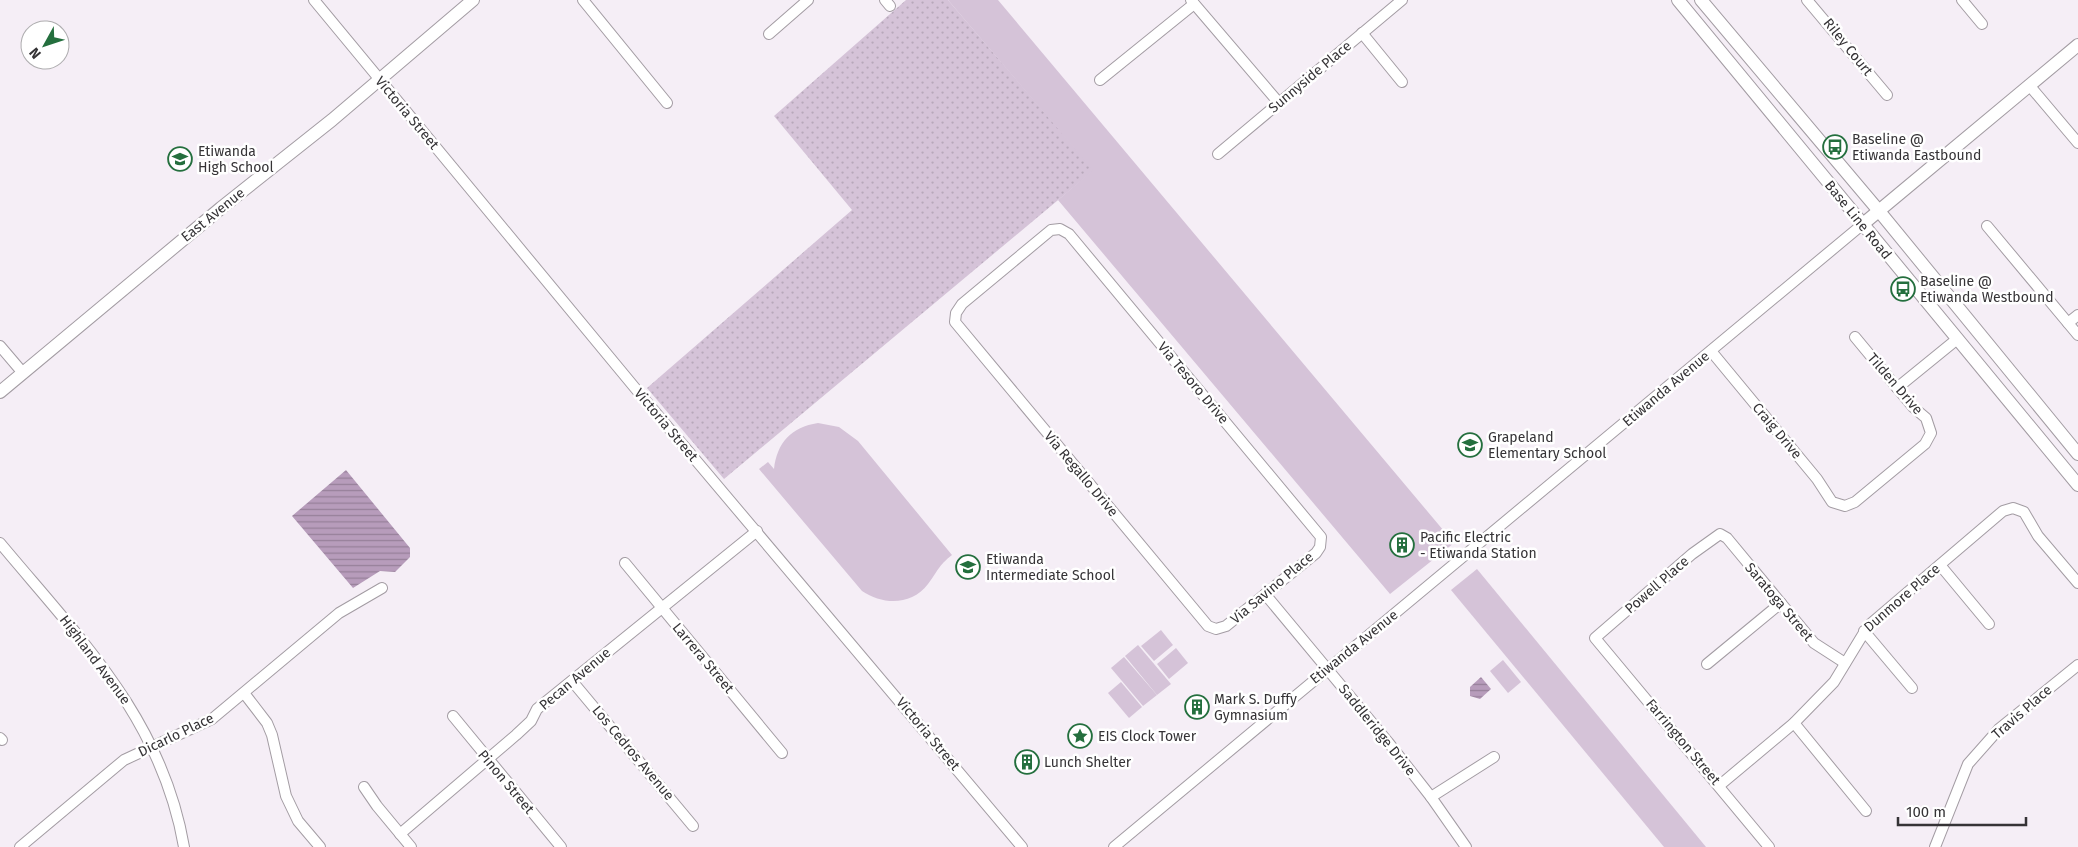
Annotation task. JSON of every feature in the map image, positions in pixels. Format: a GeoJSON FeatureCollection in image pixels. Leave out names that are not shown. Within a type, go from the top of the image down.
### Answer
{"type":"FeatureCollection","features":[{"type":"Feature","properties":{"kind":"main road","name":"East Avenue"},"geometry":{"type":"LineString","coordinates":[[0,392],[379,80],[473,0]]}},
{"type":"Feature","properties":{"kind":"main road","name":"Base Line Road"},"geometry":{"type":"LineString","coordinates":[[1678,0],[1956,340],[2078,485]]}},
{"type":"Feature","properties":{"kind":"main road","name":"Base Line Road"},"geometry":{"type":"LineString","coordinates":[[1706,2],[2078,454]]}},
{"type":"Feature","properties":{"kind":"main road","name":"Etiwanda Avenue"},"geometry":{"type":"LineString","coordinates":[[1863,224],[2078,45]]}},
{"type":"Feature","properties":{"kind":"street","name":"Victoria Street"},"geometry":{"type":"LineString","coordinates":[[314,0],[1022,847]]}},
{"type":"Feature","properties":{"kind":"street"},"geometry":{"type":"LineString","coordinates":[[583,0],[667,103]]}},
{"type":"Feature","properties":{"kind":"street"},"geometry":{"type":"LineString","coordinates":[[768,34],[808,0]]}},
{"type":"Feature","properties":{"kind":"street","name":"Sunnyside Place"},"geometry":{"type":"LineString","coordinates":[[1218,154],[1402,0]]}},
{"type":"Feature","properties":{"kind":"street","name":"Riley Court"},"geometry":{"type":"LineString","coordinates":[[1807,0],[1887,95]]}},
{"type":"Feature","properties":{"kind":"street"},"geometry":{"type":"LineString","coordinates":[[1962,0],[1982,24]]}},
{"type":"Feature","properties":{"kind":"street"},"geometry":{"type":"LineString","coordinates":[[1100,80],[1193,2],[1279,103]]}},
{"type":"Feature","properties":{"kind":"street"},"geometry":{"type":"LineString","coordinates":[[1362,33],[1402,82]]}},
{"type":"Feature","properties":{"kind":"street"},"geometry":{"type":"LineString","coordinates":[[2029,85],[2078,144]]}},
{"type":"Feature","properties":{"kind":"street","name":"Etiwanda Avenue"},"geometry":{"type":"LineString","coordinates":[[1114,847],[1863,224]]}},
{"type":"Feature","properties":{"kind":"street"},"geometry":{"type":"LineString","coordinates":[[1987,226],[2078,335]]}},
{"type":"Feature","properties":{"kind":"street","name":"Via Tesoro Drive"},"geometry":{"type":"LineString","coordinates":[[956,313],[962,304],[1051,230],[1060,229],[1069,234],[1319,534],[1322,540]]}},
{"type":"Feature","properties":{"kind":"street","name":"Via Regallo Drive"},"geometry":{"type":"LineString","coordinates":[[956,313],[955,322],[1208,626],[1216,629]]}},
{"type":"Feature","properties":{"kind":"street"},"geometry":{"type":"LineString","coordinates":[[2068,323],[2078,315]]}},
{"type":"Feature","properties":{"kind":"street","name":"Tilden Drive"},"geometry":{"type":"LineString","coordinates":[[1855,337],[1913,407],[1926,418],[1931,433]]}},
{"type":"Feature","properties":{"kind":"street"},"geometry":{"type":"LineString","coordinates":[[1897,388],[1956,340]]}},
{"type":"Feature","properties":{"kind":"street"},"geometry":{"type":"LineString","coordinates":[[0,346],[23,373]]}},
{"type":"Feature","properties":{"kind":"street","name":"Craig Drive"},"geometry":{"type":"LineString","coordinates":[[1712,351],[1817,479],[1832,502],[1845,506],[1855,502],[1925,444],[1931,433]]}},
{"type":"Feature","properties":{"kind":"street","name":"Dunmore Place"},"geometry":{"type":"LineString","coordinates":[[1720,785],[1794,723],[1834,682],[1864,631],[2003,511],[2013,508],[2024,512],[2038,536],[2078,583]]}},
{"type":"Feature","properties":{"kind":"street","name":"Pecan Avenue"},"geometry":{"type":"LineString","coordinates":[[400,834],[531,721],[537,709],[756,530]]}},
{"type":"Feature","properties":{"kind":"street","name":"Saratoga Street"},"geometry":{"type":"LineString","coordinates":[[1720,534],[1727,538],[1814,643],[1845,663]]}},
{"type":"Feature","properties":{"kind":"street","name":"Powell Place"},"geometry":{"type":"LineString","coordinates":[[1595,638],[1692,554],[1720,534]]}},
{"type":"Feature","properties":{"kind":"street","name":"Via Savino Place"},"geometry":{"type":"LineString","coordinates":[[1216,629],[1226,626],[1316,553],[1322,540]]}},
{"type":"Feature","properties":{"kind":"street","name":"Highland Avenue"},"geometry":{"type":"LineString","coordinates":[[0,543],[103,666],[137,717],[154,747],[170,789],[184,847]]}},
{"type":"Feature","properties":{"kind":"street","name":"Larrera Street"},"geometry":{"type":"LineString","coordinates":[[625,563],[782,753]]}},
{"type":"Feature","properties":{"kind":"street"},"geometry":{"type":"LineString","coordinates":[[1940,566],[1989,624]]}},
{"type":"Feature","properties":{"kind":"street","name":"Dicarlo Place"},"geometry":{"type":"LineString","coordinates":[[20,847],[124,760],[212,719],[339,613],[382,588]]}},
{"type":"Feature","properties":{"kind":"street","name":"Saddleridge Drive"},"geometry":{"type":"LineString","coordinates":[[1265,594],[1431,797],[1466,847]]}},
{"type":"Feature","properties":{"kind":"street"},"geometry":{"type":"LineString","coordinates":[[1707,664],[1780,603]]}},
{"type":"Feature","properties":{"kind":"street"},"geometry":{"type":"LineString","coordinates":[[1864,631],[1912,688]]}},
{"type":"Feature","properties":{"kind":"street","name":"Farrington Street"},"geometry":{"type":"LineString","coordinates":[[1595,638],[1720,785],[1769,847]]}},
{"type":"Feature","properties":{"kind":"street","name":"Travis Place"},"geometry":{"type":"LineString","coordinates":[[1935,847],[1968,764],[1999,729],[2078,665]]}},
{"type":"Feature","properties":{"kind":"street","name":"Los Cedros Avenue"},"geometry":{"type":"LineString","coordinates":[[572,681],[693,826]]}},
{"type":"Feature","properties":{"kind":"street"},"geometry":{"type":"LineString","coordinates":[[244,693],[267,723],[272,735],[286,796],[298,821],[320,847]]}},
{"type":"Feature","properties":{"kind":"street","name":"Pinon Street"},"geometry":{"type":"LineString","coordinates":[[453,716],[560,847]]}},
{"type":"Feature","properties":{"kind":"street"},"geometry":{"type":"LineString","coordinates":[[1794,723],[1866,811]]}},
{"type":"Feature","properties":{"kind":"street"},"geometry":{"type":"LineString","coordinates":[[1431,797],[1494,757]]}},
{"type":"Feature","properties":{"kind":"street"},"geometry":{"type":"LineString","coordinates":[[364,787],[411,847]]}},
{"type":"Feature","properties":{"kind":"shaded area"},"geometry":{"type":"Polygon","coordinates":[[[906,0],[948,0],[1094,170],[724,479],[647,388],[852,210],[774,116],[906,0]]]}},
{"type":"Feature","properties":{"kind":"shaded area"},"geometry":{"type":"Polygon","coordinates":[[[948,0],[998,0],[1454,543],[1390,594],[1058,200],[1093,170],[948,0]]]}},
{"type":"Feature","properties":{"kind":"shaded area"},"geometry":{"type":"Polygon","coordinates":[[[818,423],[839,427],[858,441],[952,555],[928,584],[913,596],[905,600],[888,601],[870,596],[862,591],[759,469],[768,462],[774,469],[778,451],[787,438],[800,428],[818,423]]]}},
{"type":"Feature","properties":{"kind":"shaded area"},"geometry":{"type":"Polygon","coordinates":[[[346,470],[410,548],[410,557],[395,572],[380,571],[353,588],[292,516],[346,470]]]}},
{"type":"Feature","properties":{"kind":"shaded area"},"geometry":{"type":"Polygon","coordinates":[[[1477,569],[1706,847],[1664,847],[1451,590],[1477,569]]]}},
{"type":"Feature","properties":{"kind":"shaded area"},"geometry":{"type":"Polygon","coordinates":[[[1161,630],[1173,645],[1154,661],[1141,646],[1161,630]]]}},
{"type":"Feature","properties":{"kind":"shaded area"},"geometry":{"type":"Polygon","coordinates":[[[1138,645],[1171,684],[1157,695],[1125,656],[1138,645]]]}},
{"type":"Feature","properties":{"kind":"shaded area"},"geometry":{"type":"Polygon","coordinates":[[[1176,648],[1188,663],[1169,679],[1157,664],[1176,648]]]}},
{"type":"Feature","properties":{"kind":"shaded area"},"geometry":{"type":"Polygon","coordinates":[[[1124,657],[1157,695],[1143,706],[1111,668],[1124,657]]]}},
{"type":"Feature","properties":{"kind":"shaded area"},"geometry":{"type":"Polygon","coordinates":[[[1503,660],[1521,682],[1508,693],[1490,671],[1503,660]]]}},
{"type":"Feature","properties":{"kind":"shaded area"},"geometry":{"type":"Polygon","coordinates":[[[1481,677],[1491,689],[1480,699],[1470,696],[1470,687],[1481,677]]]}},
{"type":"Feature","properties":{"kind":"shaded area"},"geometry":{"type":"Polygon","coordinates":[[[1121,682],[1142,707],[1129,718],[1108,693],[1121,682]]]}},
{"type":"Feature","properties":{"kind":"place","name":"Baseline @ Etiwanda Eastbound"},"geometry":{"type":"Point","coordinates":[1835,147]}},
{"type":"Feature","properties":{"kind":"place","name":"Etiwanda High School"},"geometry":{"type":"Point","coordinates":[180,159]}},
{"type":"Feature","properties":{"kind":"place","name":"Baseline @ Etiwanda Westbound"},"geometry":{"type":"Point","coordinates":[1903,289]}},
{"type":"Feature","properties":{"kind":"place","name":"Grapeland Elementary School"},"geometry":{"type":"Point","coordinates":[1470,445]}},
{"type":"Feature","properties":{"kind":"place","name":"Pacific Electric - Etiwanda Station"},"geometry":{"type":"Point","coordinates":[1402,545]}},
{"type":"Feature","properties":{"kind":"place","name":"Etiwanda Intermediate School"},"geometry":{"type":"Point","coordinates":[968,567]}},
{"type":"Feature","properties":{"kind":"place","name":"Mark S. Duffy Gymnasium"},"geometry":{"type":"Point","coordinates":[1197,707]}},
{"type":"Feature","properties":{"kind":"place","name":"EIS Clock Tower"},"geometry":{"type":"Point","coordinates":[1080,736]}},
{"type":"Feature","properties":{"kind":"place","name":"Lunch Shelter"},"geometry":{"type":"Point","coordinates":[1027,762]}}]}
